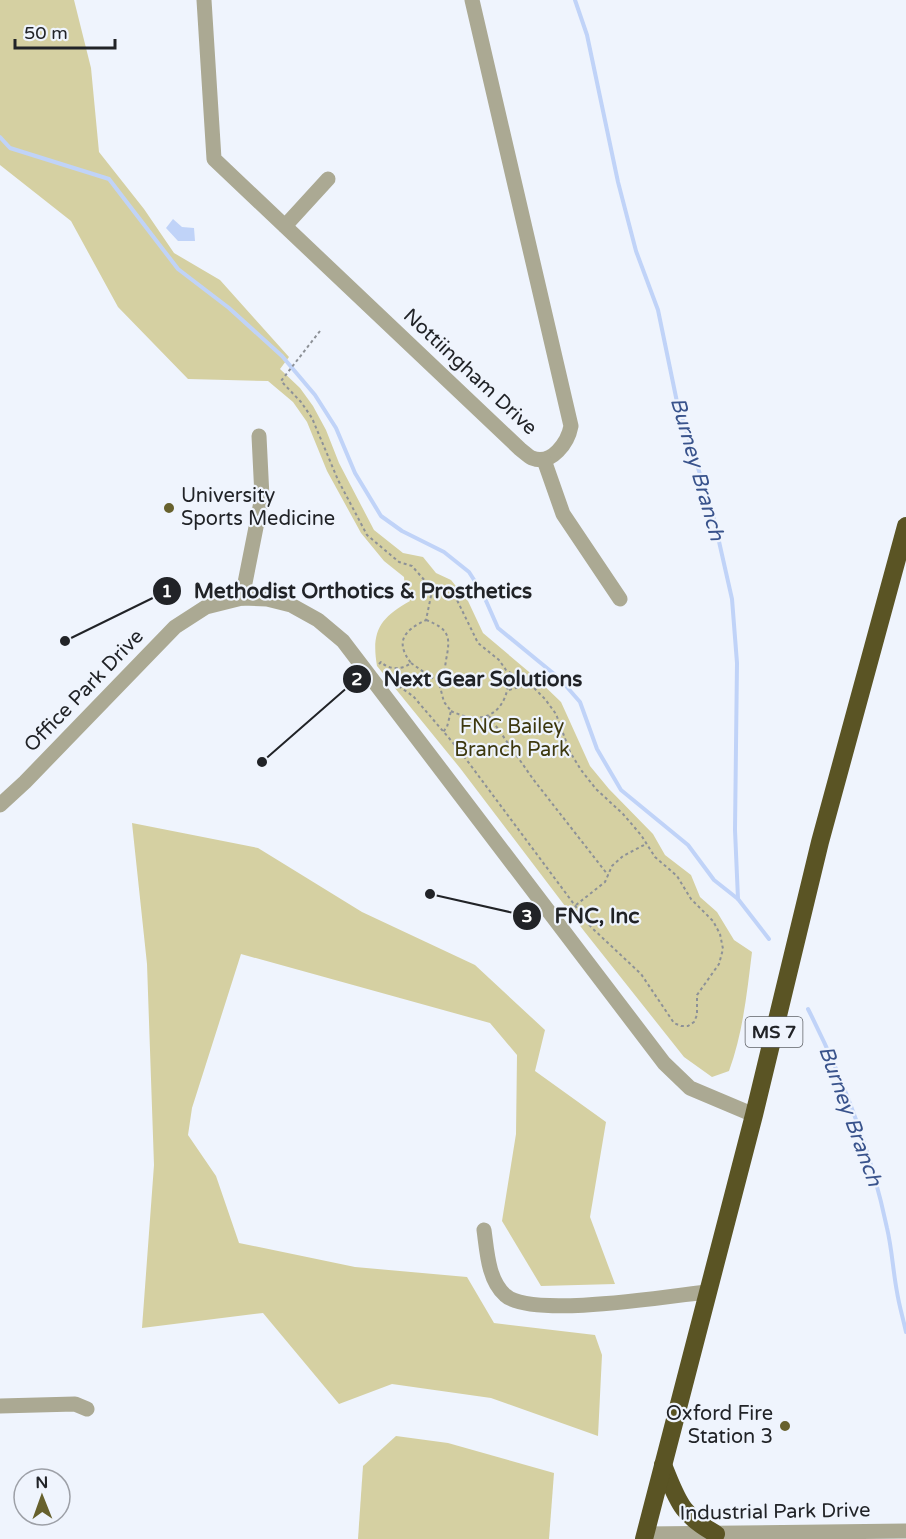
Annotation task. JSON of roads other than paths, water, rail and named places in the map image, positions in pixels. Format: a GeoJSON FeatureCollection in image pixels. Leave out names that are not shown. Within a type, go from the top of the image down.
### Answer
{"type":"FeatureCollection","features":[{"type":"Feature","properties":{"kind":"highway","name":"MS 7"},"geometry":{"type":"LineString","coordinates":[[645,1537],[706,1292],[754,1114],[820,842],[901,566],[906,526]]}},
{"type":"Feature","properties":{"kind":"highway"},"geometry":{"type":"LineString","coordinates":[[663,1465],[686,1513],[701,1526],[709,1537]]}},
{"type":"Feature","properties":{"kind":"street","name":"Nottiingham Drive"},"geometry":{"type":"LineString","coordinates":[[204,0],[214,159],[520,449],[532,458],[544,459],[558,452],[569,435],[571,426],[472,0]]}},
{"type":"Feature","properties":{"kind":"street"},"geometry":{"type":"LineString","coordinates":[[285,226],[328,179]]}},
{"type":"Feature","properties":{"kind":"street"},"geometry":{"type":"LineString","coordinates":[[242,598],[262,497],[259,436]]}},
{"type":"Feature","properties":{"kind":"street"},"geometry":{"type":"LineString","coordinates":[[544,459],[563,514],[620,600]]}},
{"type":"Feature","properties":{"kind":"street","name":"Office Park Drive"},"geometry":{"type":"LineString","coordinates":[[0,805],[175,627],[206,607],[242,598],[267,599],[291,604],[318,620],[343,641],[664,1063],[690,1088],[754,1114]]}},
{"type":"Feature","properties":{"kind":"street"},"geometry":{"type":"LineString","coordinates":[[484,1230],[488,1259],[495,1281],[506,1296],[523,1303],[574,1307],[706,1292]]}},
{"type":"Feature","properties":{"kind":"street"},"geometry":{"type":"LineString","coordinates":[[0,1406],[75,1404],[87,1409]]}},
{"type":"Feature","properties":{"kind":"street","name":"Industrial Park Drive"},"geometry":{"type":"LineString","coordinates":[[645,1537],[906,1531]]}},
{"type":"Feature","properties":{"kind":"water"},"geometry":{"type":"Polygon","coordinates":[[[173,219],[182,227],[194,228],[195,241],[178,241],[166,228],[173,219]]]}},
{"type":"Feature","properties":{"kind":"waterway","name":"Burney Branch"},"geometry":{"type":"LineString","coordinates":[[575,0],[587,35],[618,182],[636,251],[658,310],[677,402],[713,515],[732,599],[737,663],[735,830],[738,899]]}},
{"type":"Feature","properties":{"kind":"waterway"},"geometry":{"type":"LineString","coordinates":[[0,137],[10,148],[109,179],[178,269],[229,308],[282,356],[315,395],[336,428],[355,473],[381,516],[402,531],[444,552],[469,572],[483,594],[498,628],[559,678],[580,702],[597,749],[621,790],[688,845],[714,880],[738,899],[769,939]]}},
{"type":"Feature","properties":{"kind":"waterway","name":"Burney Branch"},"geometry":{"type":"LineString","coordinates":[[808,1009],[855,1116],[873,1171],[889,1236],[906,1332]]}},
{"type":"Feature","properties":{"kind":"place","name":"University Sports Medicine"},"geometry":{"type":"Point","coordinates":[169,508]}},
{"type":"Feature","properties":{"kind":"place","name":"Methodist Orthotics & Prosthetics"},"geometry":{"type":"Point","coordinates":[65,641]}},
{"type":"Feature","properties":{"kind":"place","name":"Next Gear Solutions"},"geometry":{"type":"Point","coordinates":[262,762]}},
{"type":"Feature","properties":{"kind":"place","name":"FNC, Inc"},"geometry":{"type":"Point","coordinates":[430,894]}},
{"type":"Feature","properties":{"kind":"place","name":"Oxford Fire Station 3"},"geometry":{"type":"Point","coordinates":[785,1426]}},
{"type":"Feature","properties":{"kind":"park label","name":"FNC Bailey Branch Park"},"geometry":{"type":"Point","coordinates":[512,738]}}]}
